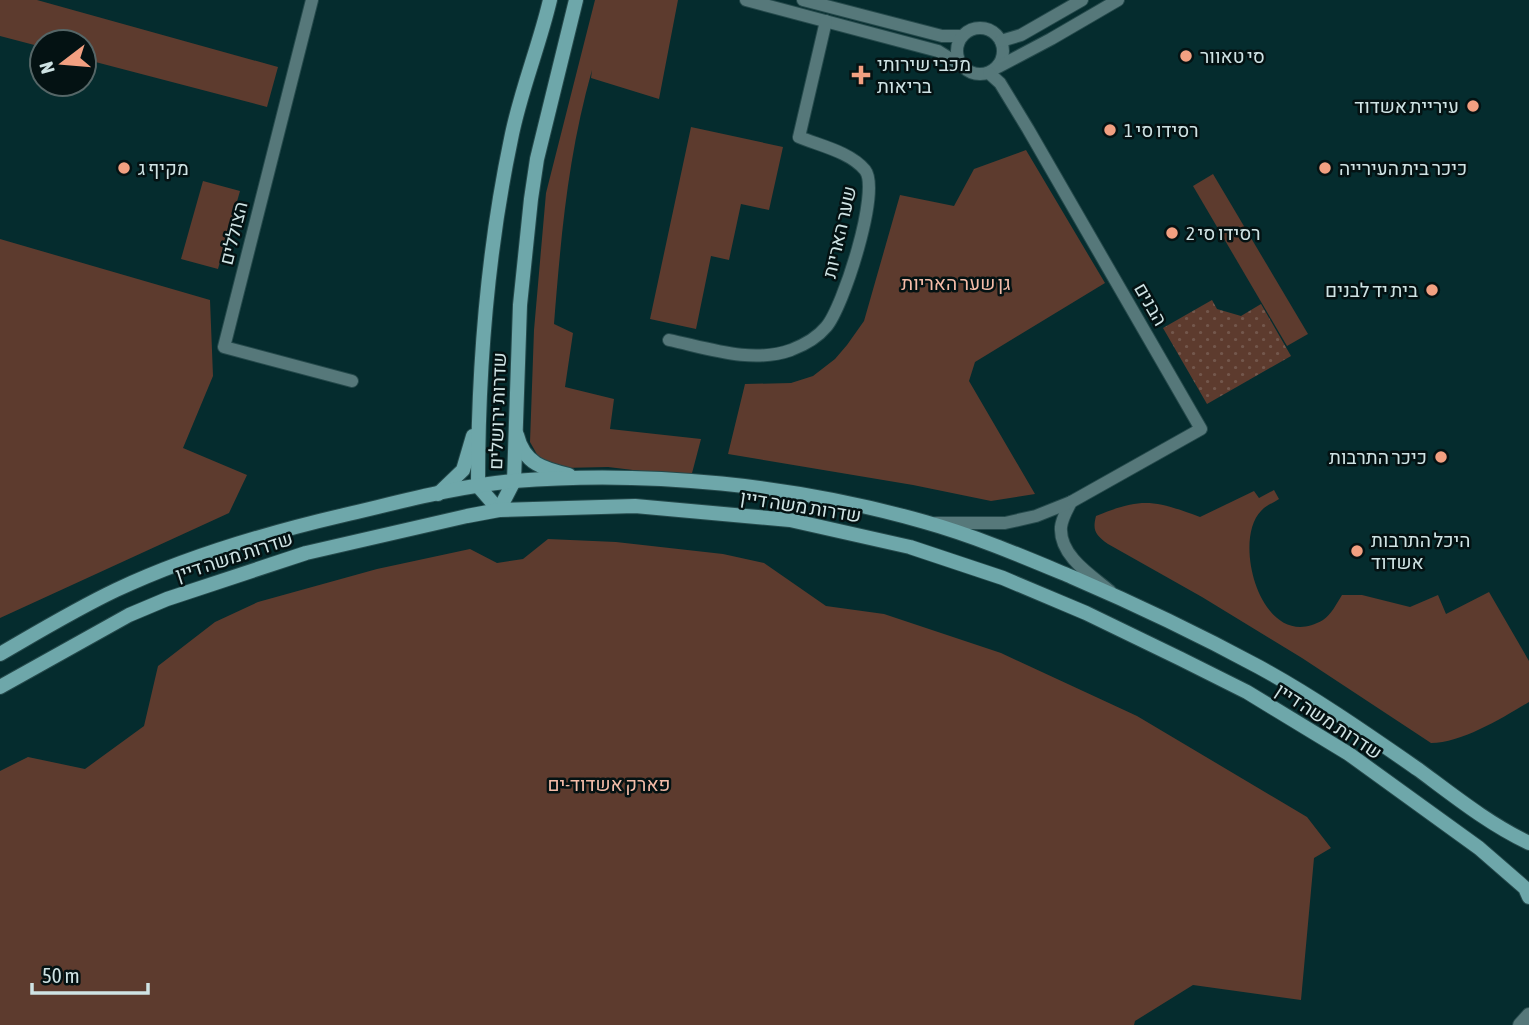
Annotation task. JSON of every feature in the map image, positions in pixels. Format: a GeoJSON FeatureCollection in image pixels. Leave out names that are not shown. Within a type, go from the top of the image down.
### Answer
{"type":"FeatureCollection","features":[{"type":"Feature","properties":{"kind":"main road","name":"שדרות ירושלים"},"geometry":{"type":"LineString","coordinates":[[548,3],[521,95],[501,193],[484,326],[478,414],[478,486],[499,510],[514,481],[514,418],[522,265],[537,159],[576,0]]}},
{"type":"Feature","properties":{"kind":"main road"},"geometry":{"type":"LineString","coordinates":[[569,28],[585,0]]}},
{"type":"Feature","properties":{"kind":"main road"},"geometry":{"type":"LineString","coordinates":[[438,494],[463,470],[478,414]]}},
{"type":"Feature","properties":{"kind":"main road"},"geometry":{"type":"LineString","coordinates":[[514,418],[518,440],[534,464],[581,478]]}},
{"type":"Feature","properties":{"kind":"main road","name":"שדרות משה דיין"},"geometry":{"type":"LineString","coordinates":[[0,654],[117,589],[157,573],[299,526],[438,494],[514,481],[581,478],[636,478],[794,493],[927,522],[1010,551],[1115,596],[1260,667],[1364,731],[1495,824],[1529,844]]}},
{"type":"Feature","properties":{"kind":"main road","name":"שדרות משה דיין"},"geometry":{"type":"LineString","coordinates":[[0,687],[129,615],[220,580],[306,553],[499,510],[635,506],[790,520],[910,547],[1003,578],[1098,619],[1257,698],[1349,754],[1479,848],[1525,888],[1529,897]]}},
{"type":"Feature","properties":{"kind":"street","name":"הצוללים"},"geometry":{"type":"LineString","coordinates":[[312,0],[224,347],[352,381]]}},
{"type":"Feature","properties":{"kind":"street"},"geometry":{"type":"LineString","coordinates":[[746,0],[938,51],[972,73],[993,70],[1118,0]]}},
{"type":"Feature","properties":{"kind":"street"},"geometry":{"type":"LineString","coordinates":[[803,0],[942,36],[962,36]]}},
{"type":"Feature","properties":{"kind":"street"},"geometry":{"type":"LineString","coordinates":[[1001,41],[1021,35],[1082,0]]}},
{"type":"Feature","properties":{"kind":"street","name":"שער האריות"},"geometry":{"type":"LineString","coordinates":[[670,340],[726,352],[770,355],[789,351],[811,341],[827,327],[839,306],[851,273],[869,200],[870,183],[865,170],[851,158],[799,137],[825,21]]}},
{"type":"Feature","properties":{"kind":"street"},"geometry":{"type":"LineString","coordinates":[[962,66],[957,54],[962,36],[973,28],[987,28],[1001,41],[1003,55],[993,70]]}},
{"type":"Feature","properties":{"kind":"street","name":"הבנים"},"geometry":{"type":"LineString","coordinates":[[927,522],[986,524],[1021,521],[1071,502],[1201,429],[993,70]]}},
{"type":"Feature","properties":{"kind":"street"},"geometry":{"type":"LineString","coordinates":[[1071,502],[1061,528],[1064,543],[1076,562],[1115,596]]}},
{"type":"Feature","properties":{"kind":"street"},"geometry":{"type":"LineString","coordinates":[[1520,1025],[1529,1016]]}},
{"type":"Feature","properties":{"kind":"green space"},"geometry":{"type":"Polygon","coordinates":[[[0,0],[37,0],[278,67],[267,107],[98,63],[98,28],[28,28],[28,43],[0,36],[0,0]]]}},
{"type":"Feature","properties":{"kind":"green space"},"geometry":{"type":"Polygon","coordinates":[[[595,0],[678,0],[659,99],[591,78],[592,70],[571,165],[554,324],[573,333],[565,387],[614,399],[610,429],[701,439],[691,477],[608,467],[562,468],[539,458],[530,442],[534,330],[546,193],[595,0]]]}},
{"type":"Feature","properties":{"kind":"green space"},"geometry":{"type":"Polygon","coordinates":[[[691,127],[783,147],[769,210],[741,204],[729,260],[711,256],[696,329],[650,319],[691,127]]]}},
{"type":"Feature","properties":{"kind":"green space","name":"גן שער האריות"},"geometry":{"type":"Polygon","coordinates":[[[1026,150],[1105,283],[975,362],[969,381],[1035,494],[991,501],[728,454],[745,384],[791,383],[813,376],[835,359],[864,321],[900,195],[954,206],[974,169],[1026,150]]]}},
{"type":"Feature","properties":{"kind":"green space"},"geometry":{"type":"Polygon","coordinates":[[[1213,174],[1308,334],[1287,346],[1193,186],[1213,174]]]}},
{"type":"Feature","properties":{"kind":"green space"},"geometry":{"type":"Polygon","coordinates":[[[203,181],[240,191],[218,269],[181,259],[203,181]]]}},
{"type":"Feature","properties":{"kind":"green space"},"geometry":{"type":"Polygon","coordinates":[[[0,239],[210,300],[213,376],[183,448],[247,475],[229,513],[0,618],[0,239]]]}},
{"type":"Feature","properties":{"kind":"green space"},"geometry":{"type":"Polygon","coordinates":[[[1212,300],[1217,309],[1241,316],[1261,304],[1291,356],[1207,404],[1163,328],[1212,300]]]}},
{"type":"Feature","properties":{"kind":"green space"},"geometry":{"type":"Polygon","coordinates":[[[1274,490],[1279,499],[1261,511],[1253,526],[1249,546],[1251,568],[1258,590],[1269,609],[1283,622],[1302,627],[1323,620],[1342,595],[1362,595],[1410,607],[1438,595],[1446,614],[1489,592],[1529,661],[1529,702],[1469,734],[1431,743],[1302,658],[1108,544],[1098,535],[1094,525],[1096,516],[1137,503],[1159,504],[1200,517],[1254,491],[1259,498],[1274,490]]]}},
{"type":"Feature","properties":{"kind":"green space","name":"פארק אשדוד-ים"},"geometry":{"type":"Polygon","coordinates":[[[548,539],[616,542],[723,554],[764,563],[826,606],[884,614],[1001,653],[1137,716],[1307,817],[1331,848],[1314,858],[1301,1000],[1193,985],[1135,1021],[1134,1025],[0,1025],[0,771],[28,757],[85,769],[144,726],[158,666],[215,622],[258,602],[377,569],[470,549],[497,563],[523,559],[548,539]]]}},
{"type":"Feature","properties":{"kind":"place","name":"סי טאוור"},"geometry":{"type":"Point","coordinates":[1186,56]}},
{"type":"Feature","properties":{"kind":"place","name":"מכבי שירותי בריאות"},"geometry":{"type":"Point","coordinates":[861,75]}},
{"type":"Feature","properties":{"kind":"place","name":"עיריית אשדוד"},"geometry":{"type":"Point","coordinates":[1473,106]}},
{"type":"Feature","properties":{"kind":"place","name":"רסידו סי 1"},"geometry":{"type":"Point","coordinates":[1110,130]}},
{"type":"Feature","properties":{"kind":"place","name":"מקיף ג"},"geometry":{"type":"Point","coordinates":[124,168]}},
{"type":"Feature","properties":{"kind":"place","name":"כיכר בית העירייה"},"geometry":{"type":"Point","coordinates":[1325,168]}},
{"type":"Feature","properties":{"kind":"place","name":"רסידו סי 2"},"geometry":{"type":"Point","coordinates":[1172,233]}},
{"type":"Feature","properties":{"kind":"place","name":"בית יד לבנים"},"geometry":{"type":"Point","coordinates":[1432,290]}},
{"type":"Feature","properties":{"kind":"place","name":"כיכר התרבות"},"geometry":{"type":"Point","coordinates":[1441,457]}},
{"type":"Feature","properties":{"kind":"place","name":"היכל התרבות אשדוד"},"geometry":{"type":"Point","coordinates":[1357,551]}}]}
